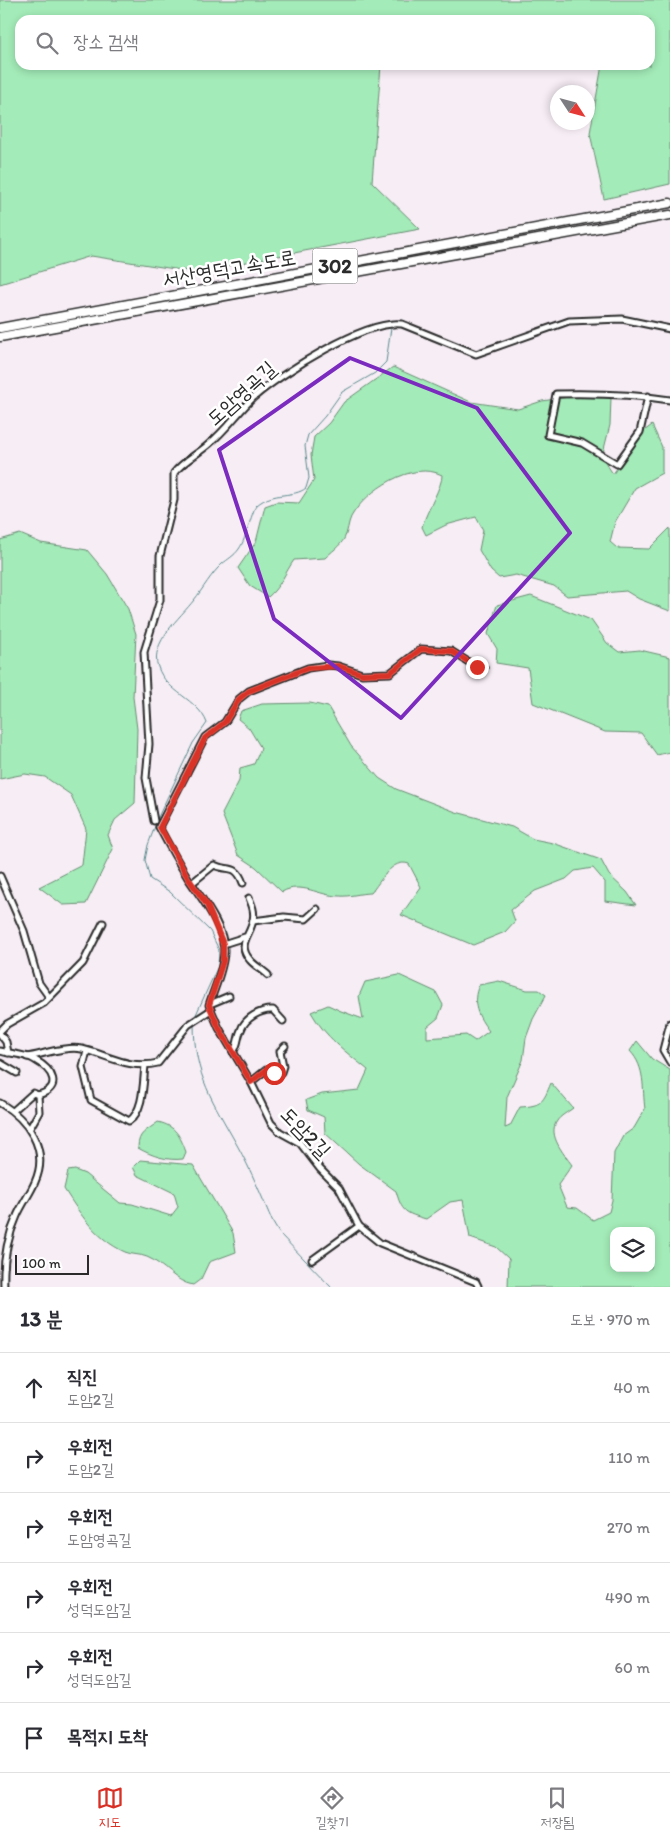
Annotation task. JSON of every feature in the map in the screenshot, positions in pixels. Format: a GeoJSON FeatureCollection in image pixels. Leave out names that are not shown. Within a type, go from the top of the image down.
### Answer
{"type":"FeatureCollection","features":[{"type":"Feature","properties":{"kind":"highway","name":"서산영덕고속도로"},"geometry":{"type":"LineString","coordinates":[[0,328],[670,203]]}},
{"type":"Feature","properties":{"kind":"highway","name":"서산영덕고속도로"},"geometry":{"type":"LineString","coordinates":[[0,337],[670,214]]}},
{"type":"Feature","properties":{"kind":"street","name":"도암영곡길"},"geometry":{"type":"LineString","coordinates":[[154,821],[146,778],[149,744],[144,652],[160,600],[160,556],[174,500],[174,473],[182,464],[209,444],[258,394],[299,365],[347,337],[365,330],[390,324],[402,324],[476,354],[569,321],[622,318],[670,329]]}},
{"type":"Feature","properties":{"kind":"street"},"geometry":{"type":"LineString","coordinates":[[648,396],[640,432],[616,464],[582,443],[548,435],[556,394],[600,393],[648,396],[670,400]]}},
{"type":"Feature","properties":{"kind":"street"},"geometry":{"type":"LineString","coordinates":[[210,1007],[223,961],[223,944],[207,905],[160,827],[205,738],[225,722],[239,699],[249,691],[308,668],[338,666],[362,674],[390,673],[421,649],[451,651],[477,667],[484,668]]}},
{"type":"Feature","properties":{"kind":"street"},"geometry":{"type":"LineString","coordinates":[[192,883],[214,865],[234,869],[238,872],[243,883]]}},
{"type":"Feature","properties":{"kind":"street"},"geometry":{"type":"LineString","coordinates":[[0,876],[24,931],[39,983],[49,997]]}},
{"type":"Feature","properties":{"kind":"street"},"geometry":{"type":"LineString","coordinates":[[249,898],[253,907],[253,921],[245,937],[246,952],[248,957],[268,975]]}},
{"type":"Feature","properties":{"kind":"street"},"geometry":{"type":"LineString","coordinates":[[253,921],[284,917],[306,919],[317,909]]}},
{"type":"Feature","properties":{"kind":"street"},"geometry":{"type":"LineString","coordinates":[[8,1053],[6,1042],[0,1032],[7,1024],[36,1008],[83,963],[103,924]]}},
{"type":"Feature","properties":{"kind":"street"},"geometry":{"type":"LineString","coordinates":[[223,944],[245,937]]}},
{"type":"Feature","properties":{"kind":"street"},"geometry":{"type":"LineString","coordinates":[[27,1057],[65,1050],[87,1051],[121,1063],[145,1066],[158,1063],[188,1025],[217,999],[229,996]]}},
{"type":"Feature","properties":{"kind":"street","name":"도암2길"},"geometry":{"type":"LineString","coordinates":[[210,1007],[271,1123],[280,1132],[300,1143],[320,1169],[339,1188],[359,1226],[380,1243],[476,1282],[478,1286]]}},
{"type":"Feature","properties":{"kind":"street"},"geometry":{"type":"LineString","coordinates":[[233,1052],[238,1046],[241,1028],[259,1012],[265,1009],[273,1010],[282,1021]]}},
{"type":"Feature","properties":{"kind":"street"},"geometry":{"type":"LineString","coordinates":[[670,1023],[663,1050],[670,1062]]}},
{"type":"Feature","properties":{"kind":"street","name":"도암2길"},"geometry":{"type":"LineString","coordinates":[[251,1082],[266,1070],[281,1072],[283,1066],[280,1051],[285,1046]]}},
{"type":"Feature","properties":{"kind":"street"},"geometry":{"type":"LineString","coordinates":[[0,1051],[27,1057],[45,1067],[54,1082],[49,1092],[38,1096],[33,1093],[13,1111]]}},
{"type":"Feature","properties":{"kind":"street"},"geometry":{"type":"LineString","coordinates":[[87,1051],[84,1068],[91,1100],[129,1121],[134,1118],[138,1109],[145,1066]]}},
{"type":"Feature","properties":{"kind":"street"},"geometry":{"type":"LineString","coordinates":[[0,1063],[17,1073]]}},
{"type":"Feature","properties":{"kind":"street"},"geometry":{"type":"LineString","coordinates":[[30,1128],[39,1112],[38,1096]]}},
{"type":"Feature","properties":{"kind":"street"},"geometry":{"type":"LineString","coordinates":[[0,1103],[13,1111],[30,1128],[36,1142],[38,1155],[37,1175],[12,1229],[4,1266],[4,1287]]}},
{"type":"Feature","properties":{"kind":"street"},"geometry":{"type":"LineString","coordinates":[[312,1260],[359,1226]]}},
{"type":"Feature","properties":{"kind":"highlighted area"},"geometry":{"type":"Polygon","coordinates":[[[350,358],[477,408],[570,533],[401,718],[274,619],[219,450],[350,358]]]}},
{"type":"Feature","properties":{"kind":"green space"},"geometry":{"type":"Polygon","coordinates":[[[0,0],[670,0],[670,184],[604,199],[590,133],[591,130],[595,130],[595,105],[601,70],[655,70],[655,15],[15,15],[15,70],[381,70],[372,182],[420,229],[194,272],[91,256],[0,284],[0,0]]]}},
{"type":"Feature","properties":{"kind":"green space"},"geometry":{"type":"Polygon","coordinates":[[[393,367],[471,402],[518,409],[542,401],[589,394],[611,398],[610,425],[602,457],[613,474],[640,434],[652,425],[662,447],[662,473],[635,488],[615,522],[610,542],[617,548],[649,549],[670,528],[670,611],[639,599],[626,591],[567,596],[554,586],[516,575],[499,578],[491,571],[479,550],[483,530],[476,517],[446,525],[426,535],[422,527],[442,479],[442,475],[430,471],[418,471],[391,480],[367,497],[351,517],[344,539],[338,547],[325,558],[294,560],[279,584],[268,597],[250,586],[238,568],[256,542],[265,506],[276,502],[299,503],[314,480],[311,455],[314,437],[329,423],[344,402],[393,367]]]}},
{"type":"Feature","properties":{"kind":"green space"},"geometry":{"type":"Polygon","coordinates":[[[20,534],[41,543],[87,550],[107,574],[128,609],[136,634],[133,697],[137,729],[135,803],[115,820],[108,835],[113,849],[86,904],[63,905],[39,887],[82,865],[86,829],[71,795],[45,777],[25,774],[0,779],[0,540],[20,534]]]}},
{"type":"Feature","properties":{"kind":"green space"},"geometry":{"type":"Polygon","coordinates":[[[531,596],[591,620],[607,643],[619,652],[640,650],[670,657],[670,752],[657,755],[641,733],[605,732],[533,703],[528,668],[496,663],[497,649],[488,634],[497,605],[531,596]]]}},
{"type":"Feature","properties":{"kind":"green space"},"geometry":{"type":"Polygon","coordinates":[[[310,703],[328,707],[351,746],[379,778],[396,789],[456,812],[512,827],[533,839],[553,843],[601,860],[609,875],[627,892],[636,905],[605,901],[605,882],[593,868],[575,871],[566,879],[535,891],[511,910],[515,921],[505,932],[473,945],[401,915],[421,887],[409,864],[397,864],[392,867],[371,893],[339,896],[303,888],[289,889],[282,892],[256,867],[238,855],[222,814],[239,781],[240,768],[254,764],[261,748],[249,728],[238,719],[241,711],[262,704],[310,703]]]}},
{"type":"Feature","properties":{"kind":"green space"},"geometry":{"type":"Polygon","coordinates":[[[399,975],[436,992],[443,1005],[438,1018],[427,1027],[427,1038],[466,1035],[475,1041],[489,1031],[477,1010],[476,998],[479,985],[499,981],[527,990],[539,990],[546,995],[533,1019],[526,1038],[523,1060],[507,1097],[505,1128],[510,1126],[520,1107],[533,1106],[541,1102],[551,1083],[573,1108],[560,1117],[554,1126],[555,1138],[572,1165],[558,1185],[567,1207],[577,1208],[593,1220],[609,1212],[612,1200],[614,1153],[623,1136],[634,1128],[645,1109],[641,1071],[639,1064],[630,1051],[637,1041],[652,1059],[670,1070],[670,1287],[508,1287],[509,1259],[496,1247],[470,1238],[463,1200],[450,1202],[426,1219],[405,1211],[396,1191],[359,1164],[325,1133],[324,1117],[308,1110],[306,1100],[322,1094],[359,1090],[368,1070],[329,1037],[311,1012],[328,1005],[363,1019],[359,996],[365,982],[399,975]]]}},
{"type":"Feature","properties":{"kind":"green space"},"geometry":{"type":"Polygon","coordinates":[[[158,1122],[169,1126],[177,1132],[186,1152],[183,1159],[160,1157],[138,1148],[141,1135],[158,1122]]]}},
{"type":"Feature","properties":{"kind":"green space"},"geometry":{"type":"Polygon","coordinates":[[[140,1160],[193,1165],[233,1233],[236,1252],[209,1262],[201,1279],[193,1285],[181,1280],[153,1260],[125,1252],[105,1240],[90,1225],[64,1189],[68,1171],[75,1170],[85,1174],[120,1203],[132,1204],[171,1216],[178,1207],[174,1193],[137,1175],[133,1167],[140,1160]]]}},
{"type":"Feature","properties":{"kind":"waterway"},"geometry":{"type":"LineString","coordinates":[[194,1019],[218,966],[219,950],[210,931],[170,892],[150,879],[145,860],[148,845],[160,813],[193,743],[207,723],[197,708],[162,676],[156,658],[158,649],[168,631],[214,572],[239,549],[257,505],[270,498],[296,493],[306,488],[309,478],[305,446],[308,435],[325,416],[342,392],[375,373],[386,362],[391,328]]}},
{"type":"Feature","properties":{"kind":"waterway"},"geometry":{"type":"LineString","coordinates":[[194,1023],[197,1058],[206,1087],[247,1164],[273,1223],[279,1233],[331,1287]]}},
{"type":"Feature","properties":{"kind":"route"},"geometry":{"type":"LineString","coordinates":[[274,1073],[266,1070],[251,1082],[219,1028],[209,1005],[223,961],[223,944],[207,905],[188,878],[160,827],[198,750],[205,738],[231,715],[243,694],[298,670],[328,665],[338,666],[362,674],[390,673],[401,667],[415,652],[421,649],[434,648],[458,654],[477,667]]}}]}
